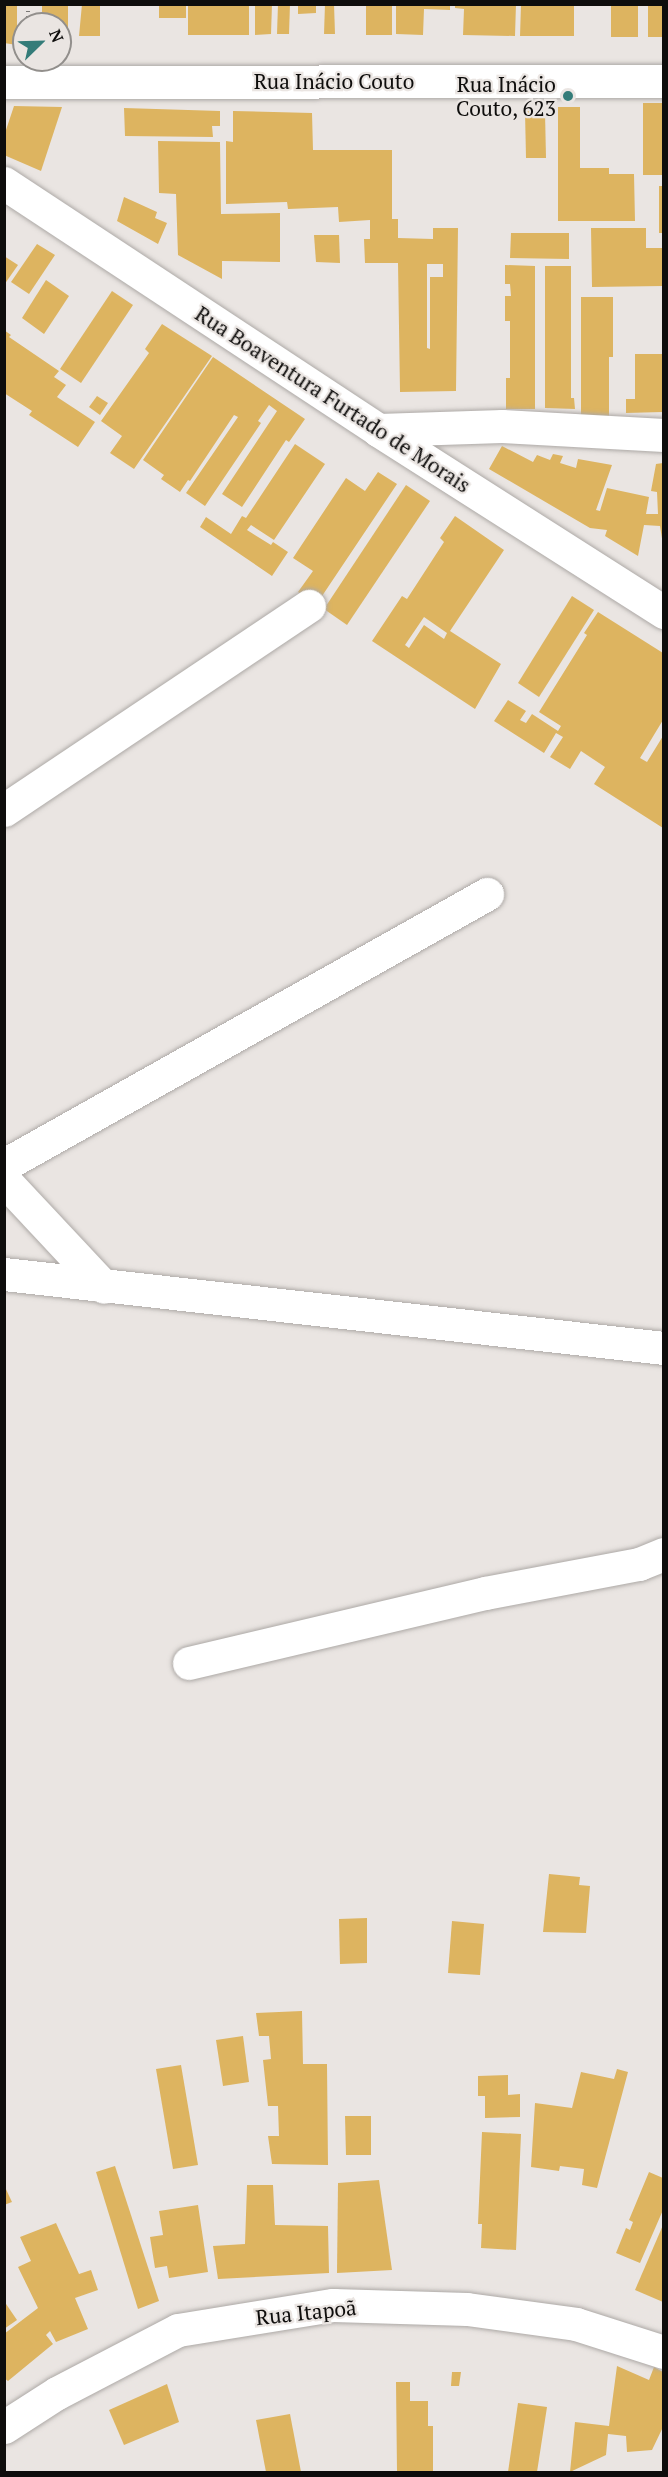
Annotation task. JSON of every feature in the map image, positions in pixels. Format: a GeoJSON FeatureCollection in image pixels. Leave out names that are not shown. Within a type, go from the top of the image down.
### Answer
{"type":"FeatureCollection","features":[{"type":"Feature","properties":{"kind":"street","name":"Rua Inácio Couto"},"geometry":{"type":"LineString","coordinates":[[4,82],[663,81]]}},
{"type":"Feature","properties":{"kind":"street","name":"Rua Boaventura Furtado de Morais"},"geometry":{"type":"LineString","coordinates":[[4,183],[378,430],[663,612]]}},
{"type":"Feature","properties":{"kind":"street"},"geometry":{"type":"LineString","coordinates":[[378,430],[502,426],[663,435]]}},
{"type":"Feature","properties":{"kind":"street"},"geometry":{"type":"LineString","coordinates":[[4,810],[309,606]]}},
{"type":"Feature","properties":{"kind":"street"},"geometry":{"type":"LineString","coordinates":[[4,1166],[487,894]]}},
{"type":"Feature","properties":{"kind":"street"},"geometry":{"type":"LineString","coordinates":[[4,1180],[104,1287]]}},
{"type":"Feature","properties":{"kind":"street"},"geometry":{"type":"LineString","coordinates":[[4,1274],[663,1348]]}},
{"type":"Feature","properties":{"kind":"street"},"geometry":{"type":"LineString","coordinates":[[189,1663],[485,1593],[639,1564],[663,1554]]}},
{"type":"Feature","properties":{"kind":"street","name":"Rua Itapoã"},"geometry":{"type":"LineString","coordinates":[[4,2427],[57,2393],[178,2330],[333,2305],[467,2309],[576,2324],[663,2352]]}},
{"type":"Feature","properties":{"kind":"building"},"geometry":{"type":"Polygon","coordinates":[[[4,4],[17,4],[17,12],[12,12],[12,44],[4,43],[4,4]]]}},
{"type":"Feature","properties":{"kind":"building"},"geometry":{"type":"Polygon","coordinates":[[[42,4],[68,4],[68,12],[42,12],[42,4]]]}},
{"type":"Feature","properties":{"kind":"building"},"geometry":{"type":"Polygon","coordinates":[[[82,4],[100,4],[100,36],[79,36],[82,4]]]}},
{"type":"Feature","properties":{"kind":"building"},"geometry":{"type":"Polygon","coordinates":[[[159,4],[186,4],[186,18],[159,18],[159,4]]]}},
{"type":"Feature","properties":{"kind":"building"},"geometry":{"type":"Polygon","coordinates":[[[188,4],[249,4],[249,35],[188,35],[188,4]]]}},
{"type":"Feature","properties":{"kind":"building"},"geometry":{"type":"Polygon","coordinates":[[[255,4],[272,4],[271,34],[255,35],[255,4]]]}},
{"type":"Feature","properties":{"kind":"building"},"geometry":{"type":"Polygon","coordinates":[[[278,4],[290,4],[289,34],[277,34],[278,4]]]}},
{"type":"Feature","properties":{"kind":"building"},"geometry":{"type":"Polygon","coordinates":[[[298,4],[316,4],[316,13],[298,14],[298,4]]]}},
{"type":"Feature","properties":{"kind":"building"},"geometry":{"type":"Polygon","coordinates":[[[325,4],[334,4],[335,34],[324,34],[325,4]]]}},
{"type":"Feature","properties":{"kind":"building"},"geometry":{"type":"Polygon","coordinates":[[[366,4],[392,4],[392,35],[366,35],[366,4]]]}},
{"type":"Feature","properties":{"kind":"building"},"geometry":{"type":"Polygon","coordinates":[[[396,4],[450,4],[450,10],[424,9],[423,35],[396,34],[396,4]]]}},
{"type":"Feature","properties":{"kind":"building"},"geometry":{"type":"Polygon","coordinates":[[[455,4],[516,4],[515,36],[463,35],[464,9],[455,8],[455,4]]]}},
{"type":"Feature","properties":{"kind":"building"},"geometry":{"type":"Polygon","coordinates":[[[521,4],[574,4],[574,36],[520,36],[521,4]]]}},
{"type":"Feature","properties":{"kind":"building"},"geometry":{"type":"Polygon","coordinates":[[[611,4],[638,4],[638,37],[611,37],[611,4]]]}},
{"type":"Feature","properties":{"kind":"building"},"geometry":{"type":"Polygon","coordinates":[[[648,4],[663,4],[663,37],[648,37],[648,4]]]}},
{"type":"Feature","properties":{"kind":"building"},"geometry":{"type":"Polygon","coordinates":[[[643,103],[663,103],[663,175],[643,175],[643,103]]]}},
{"type":"Feature","properties":{"kind":"building"},"geometry":{"type":"Polygon","coordinates":[[[14,106],[62,107],[41,171],[4,155],[4,136],[14,106]]]}},
{"type":"Feature","properties":{"kind":"building"},"geometry":{"type":"Polygon","coordinates":[[[558,107],[580,107],[580,168],[609,168],[609,174],[634,174],[635,221],[558,221],[558,107]]]}},
{"type":"Feature","properties":{"kind":"building"},"geometry":{"type":"Polygon","coordinates":[[[124,108],[220,111],[220,126],[212,126],[213,137],[125,136],[124,108]]]}},
{"type":"Feature","properties":{"kind":"building"},"geometry":{"type":"Polygon","coordinates":[[[233,111],[312,113],[313,150],[392,150],[392,219],[398,219],[398,238],[433,239],[433,228],[458,228],[456,391],[400,392],[398,263],[365,263],[364,239],[370,239],[370,220],[339,222],[338,207],[288,209],[287,202],[226,204],[226,141],[233,142],[233,111]],[[427,264],[427,348],[430,349],[430,277],[443,277],[443,264],[427,264]]]}},
{"type":"Feature","properties":{"kind":"building"},"geometry":{"type":"Polygon","coordinates":[[[525,111],[545,112],[546,158],[526,158],[525,111]]]}},
{"type":"Feature","properties":{"kind":"building"},"geometry":{"type":"Polygon","coordinates":[[[158,141],[220,142],[221,214],[280,213],[280,262],[222,261],[222,279],[178,255],[176,194],[159,193],[158,141]]]}},
{"type":"Feature","properties":{"kind":"building"},"geometry":{"type":"Polygon","coordinates":[[[659,186],[663,186],[663,233],[659,233],[659,186]]]}},
{"type":"Feature","properties":{"kind":"building"},"geometry":{"type":"Polygon","coordinates":[[[124,197],[157,212],[155,218],[167,223],[158,244],[117,221],[124,197]]]}},
{"type":"Feature","properties":{"kind":"building"},"geometry":{"type":"Polygon","coordinates":[[[591,228],[646,228],[646,248],[663,248],[663,286],[592,287],[591,228]]]}},
{"type":"Feature","properties":{"kind":"building"},"geometry":{"type":"Polygon","coordinates":[[[511,233],[569,233],[569,259],[510,258],[511,233]]]}},
{"type":"Feature","properties":{"kind":"building"},"geometry":{"type":"Polygon","coordinates":[[[314,235],[339,235],[340,263],[316,262],[314,235]]]}},
{"type":"Feature","properties":{"kind":"building"},"geometry":{"type":"Polygon","coordinates":[[[37,244],[55,255],[29,294],[11,282],[37,244]]]}},
{"type":"Feature","properties":{"kind":"building"},"geometry":{"type":"Polygon","coordinates":[[[4,256],[18,265],[4,285],[4,256]]]}},
{"type":"Feature","properties":{"kind":"building"},"geometry":{"type":"Polygon","coordinates":[[[505,265],[535,266],[535,409],[506,409],[506,378],[510,378],[510,321],[505,321],[505,296],[511,296],[510,284],[505,284],[505,265]]]}},
{"type":"Feature","properties":{"kind":"building"},"geometry":{"type":"Polygon","coordinates":[[[545,266],[571,266],[571,398],[574,398],[575,409],[545,408],[545,266]]]}},
{"type":"Feature","properties":{"kind":"building"},"geometry":{"type":"Polygon","coordinates":[[[46,280],[69,296],[44,334],[22,318],[46,280]]]}},
{"type":"Feature","properties":{"kind":"building"},"geometry":{"type":"Polygon","coordinates":[[[112,291],[133,305],[81,383],[60,369],[112,291]]]}},
{"type":"Feature","properties":{"kind":"building"},"geometry":{"type":"Polygon","coordinates":[[[581,297],[613,297],[613,357],[609,357],[609,416],[581,416],[581,297]]]}},
{"type":"Feature","properties":{"kind":"building"},"geometry":{"type":"Polygon","coordinates":[[[162,324],[212,356],[134,469],[110,453],[122,436],[101,421],[149,353],[145,349],[162,324]]]}},
{"type":"Feature","properties":{"kind":"building"},"geometry":{"type":"Polygon","coordinates":[[[4,330],[11,335],[9,337],[59,371],[54,377],[66,385],[57,397],[95,422],[78,447],[29,415],[32,411],[4,393],[4,330]]]}},
{"type":"Feature","properties":{"kind":"building"},"geometry":{"type":"Polygon","coordinates":[[[635,354],[663,354],[663,412],[626,413],[626,399],[635,399],[635,354]]]}},
{"type":"Feature","properties":{"kind":"building"},"geometry":{"type":"Polygon","coordinates":[[[213,357],[305,419],[289,442],[286,440],[242,507],[222,494],[277,411],[269,405],[258,421],[261,423],[205,506],[186,493],[238,417],[234,415],[190,481],[188,480],[180,492],[161,479],[164,475],[143,460],[213,357]]]}},
{"type":"Feature","properties":{"kind":"building"},"geometry":{"type":"Polygon","coordinates":[[[97,396],[108,403],[100,415],[89,407],[97,396]]]}},
{"type":"Feature","properties":{"kind":"building"},"geometry":{"type":"Polygon","coordinates":[[[295,444],[325,464],[274,540],[251,525],[247,530],[271,545],[273,542],[288,552],[272,576],[200,527],[206,517],[231,534],[242,516],[246,518],[295,444]]]}},
{"type":"Feature","properties":{"kind":"building"},"geometry":{"type":"Polygon","coordinates":[[[502,446],[533,462],[537,455],[550,460],[553,454],[563,456],[560,463],[576,468],[578,459],[612,465],[596,510],[600,511],[607,488],[649,497],[646,514],[658,514],[657,492],[651,491],[656,464],[663,463],[663,545],[660,526],[644,525],[638,556],[605,536],[607,530],[590,528],[489,469],[502,446]]]}},
{"type":"Feature","properties":{"kind":"building"},"geometry":{"type":"Polygon","coordinates":[[[378,472],[397,484],[316,605],[298,592],[313,571],[293,558],[346,478],[365,491],[378,472]]]}},
{"type":"Feature","properties":{"kind":"building"},"geometry":{"type":"Polygon","coordinates":[[[406,485],[430,501],[347,625],[324,609],[406,485]]]}},
{"type":"Feature","properties":{"kind":"building"},"geometry":{"type":"Polygon","coordinates":[[[455,516],[504,550],[450,631],[501,664],[475,709],[372,641],[402,596],[407,599],[444,542],[440,538],[455,516]],[[424,617],[405,645],[409,648],[424,625],[444,639],[447,633],[424,617]]]}},
{"type":"Feature","properties":{"kind":"building"},"geometry":{"type":"Polygon","coordinates":[[[572,596],[594,610],[539,697],[518,683],[572,596]]]}},
{"type":"Feature","properties":{"kind":"building"},"geometry":{"type":"Polygon","coordinates":[[[598,612],[663,653],[663,720],[640,758],[647,762],[663,736],[663,828],[594,784],[605,767],[581,751],[570,769],[550,757],[563,737],[556,733],[544,753],[494,721],[508,700],[526,711],[520,720],[526,723],[532,714],[558,731],[561,726],[539,712],[587,635],[584,633],[598,612]]]}},
{"type":"Feature","properties":{"kind":"building"},"geometry":{"type":"Polygon","coordinates":[[[549,1874],[580,1877],[579,1885],[590,1886],[586,1933],[543,1932],[549,1874]]]}},
{"type":"Feature","properties":{"kind":"building"},"geometry":{"type":"Polygon","coordinates":[[[367,1918],[367,1963],[340,1964],[339,1919],[367,1918]]]}},
{"type":"Feature","properties":{"kind":"building"},"geometry":{"type":"Polygon","coordinates":[[[452,1921],[484,1924],[480,1975],[448,1973],[452,1921]]]}},
{"type":"Feature","properties":{"kind":"building"},"geometry":{"type":"Polygon","coordinates":[[[302,2011],[303,2064],[327,2064],[328,2165],[272,2164],[268,2136],[279,2136],[278,2106],[268,2106],[263,2060],[271,2059],[269,2036],[259,2036],[256,2013],[302,2011]]]}},
{"type":"Feature","properties":{"kind":"building"},"geometry":{"type":"Polygon","coordinates":[[[243,2036],[249,2082],[223,2086],[216,2040],[243,2036]]]}},
{"type":"Feature","properties":{"kind":"building"},"geometry":{"type":"Polygon","coordinates":[[[181,2065],[198,2165],[173,2169],[156,2069],[181,2065]]]}},
{"type":"Feature","properties":{"kind":"building"},"geometry":{"type":"Polygon","coordinates":[[[617,2069],[628,2072],[597,2188],[582,2185],[584,2169],[560,2166],[559,2171],[531,2167],[535,2103],[572,2108],[581,2072],[614,2079],[617,2069]]]}},
{"type":"Feature","properties":{"kind":"building"},"geometry":{"type":"Polygon","coordinates":[[[508,2075],[508,2095],[520,2094],[520,2117],[485,2118],[485,2096],[478,2096],[478,2076],[508,2075]]]}},
{"type":"Feature","properties":{"kind":"building"},"geometry":{"type":"Polygon","coordinates":[[[345,2116],[371,2116],[371,2155],[346,2155],[345,2116]]]}},
{"type":"Feature","properties":{"kind":"building"},"geometry":{"type":"Polygon","coordinates":[[[482,2132],[521,2134],[516,2250],[481,2248],[482,2224],[478,2224],[482,2132]]]}},
{"type":"Feature","properties":{"kind":"building"},"geometry":{"type":"Polygon","coordinates":[[[115,2166],[159,2301],[138,2309],[96,2172],[115,2166]]]}},
{"type":"Feature","properties":{"kind":"building"},"geometry":{"type":"Polygon","coordinates":[[[649,2172],[663,2178],[663,2210],[640,2263],[616,2253],[626,2228],[630,2230],[633,2222],[629,2220],[649,2172]]]}},
{"type":"Feature","properties":{"kind":"building"},"geometry":{"type":"Polygon","coordinates":[[[379,2180],[392,2270],[337,2273],[338,2183],[379,2180]]]}},
{"type":"Feature","properties":{"kind":"building"},"geometry":{"type":"Polygon","coordinates":[[[4,2185],[12,2202],[4,2205],[4,2185]]]}},
{"type":"Feature","properties":{"kind":"building"},"geometry":{"type":"Polygon","coordinates":[[[247,2185],[273,2185],[275,2225],[328,2226],[329,2273],[218,2279],[213,2246],[245,2244],[247,2185]]]}},
{"type":"Feature","properties":{"kind":"building"},"geometry":{"type":"Polygon","coordinates":[[[198,2205],[208,2272],[169,2278],[167,2266],[155,2268],[150,2237],[163,2235],[159,2211],[198,2205]]]}},
{"type":"Feature","properties":{"kind":"building"},"geometry":{"type":"Polygon","coordinates":[[[56,2223],[79,2274],[91,2270],[98,2290],[75,2298],[88,2329],[56,2342],[50,2331],[46,2335],[53,2344],[8,2381],[4,2378],[4,2334],[38,2308],[18,2267],[31,2261],[20,2237],[56,2223]]]}},
{"type":"Feature","properties":{"kind":"building"},"geometry":{"type":"Polygon","coordinates":[[[663,2225],[663,2302],[635,2290],[663,2225]]]}},
{"type":"Feature","properties":{"kind":"building"},"geometry":{"type":"Polygon","coordinates":[[[4,2301],[17,2320],[4,2329],[4,2301]]]}},
{"type":"Feature","properties":{"kind":"building"},"geometry":{"type":"Polygon","coordinates":[[[617,2366],[649,2380],[654,2367],[663,2372],[663,2427],[652,2450],[627,2452],[626,2436],[608,2434],[606,2455],[570,2472],[575,2422],[609,2426],[617,2366]]]}},
{"type":"Feature","properties":{"kind":"building"},"geometry":{"type":"Polygon","coordinates":[[[452,2372],[461,2372],[459,2386],[451,2386],[452,2372]]]}},
{"type":"Feature","properties":{"kind":"building"},"geometry":{"type":"Polygon","coordinates":[[[396,2382],[410,2382],[410,2401],[428,2401],[428,2426],[433,2426],[433,2472],[397,2472],[396,2382]]]}},
{"type":"Feature","properties":{"kind":"building"},"geometry":{"type":"Polygon","coordinates":[[[167,2384],[179,2422],[124,2445],[109,2410],[167,2384]]]}},
{"type":"Feature","properties":{"kind":"building"},"geometry":{"type":"Polygon","coordinates":[[[518,2403],[547,2407],[537,2472],[508,2472],[518,2403]]]}},
{"type":"Feature","properties":{"kind":"building"},"geometry":{"type":"Polygon","coordinates":[[[290,2414],[301,2472],[266,2472],[256,2420],[290,2414]]]}},
{"type":"Feature","properties":{"kind":"place","name":"Rua Inácio Couto, 623"},"geometry":{"type":"Point","coordinates":[568,96]}}]}
